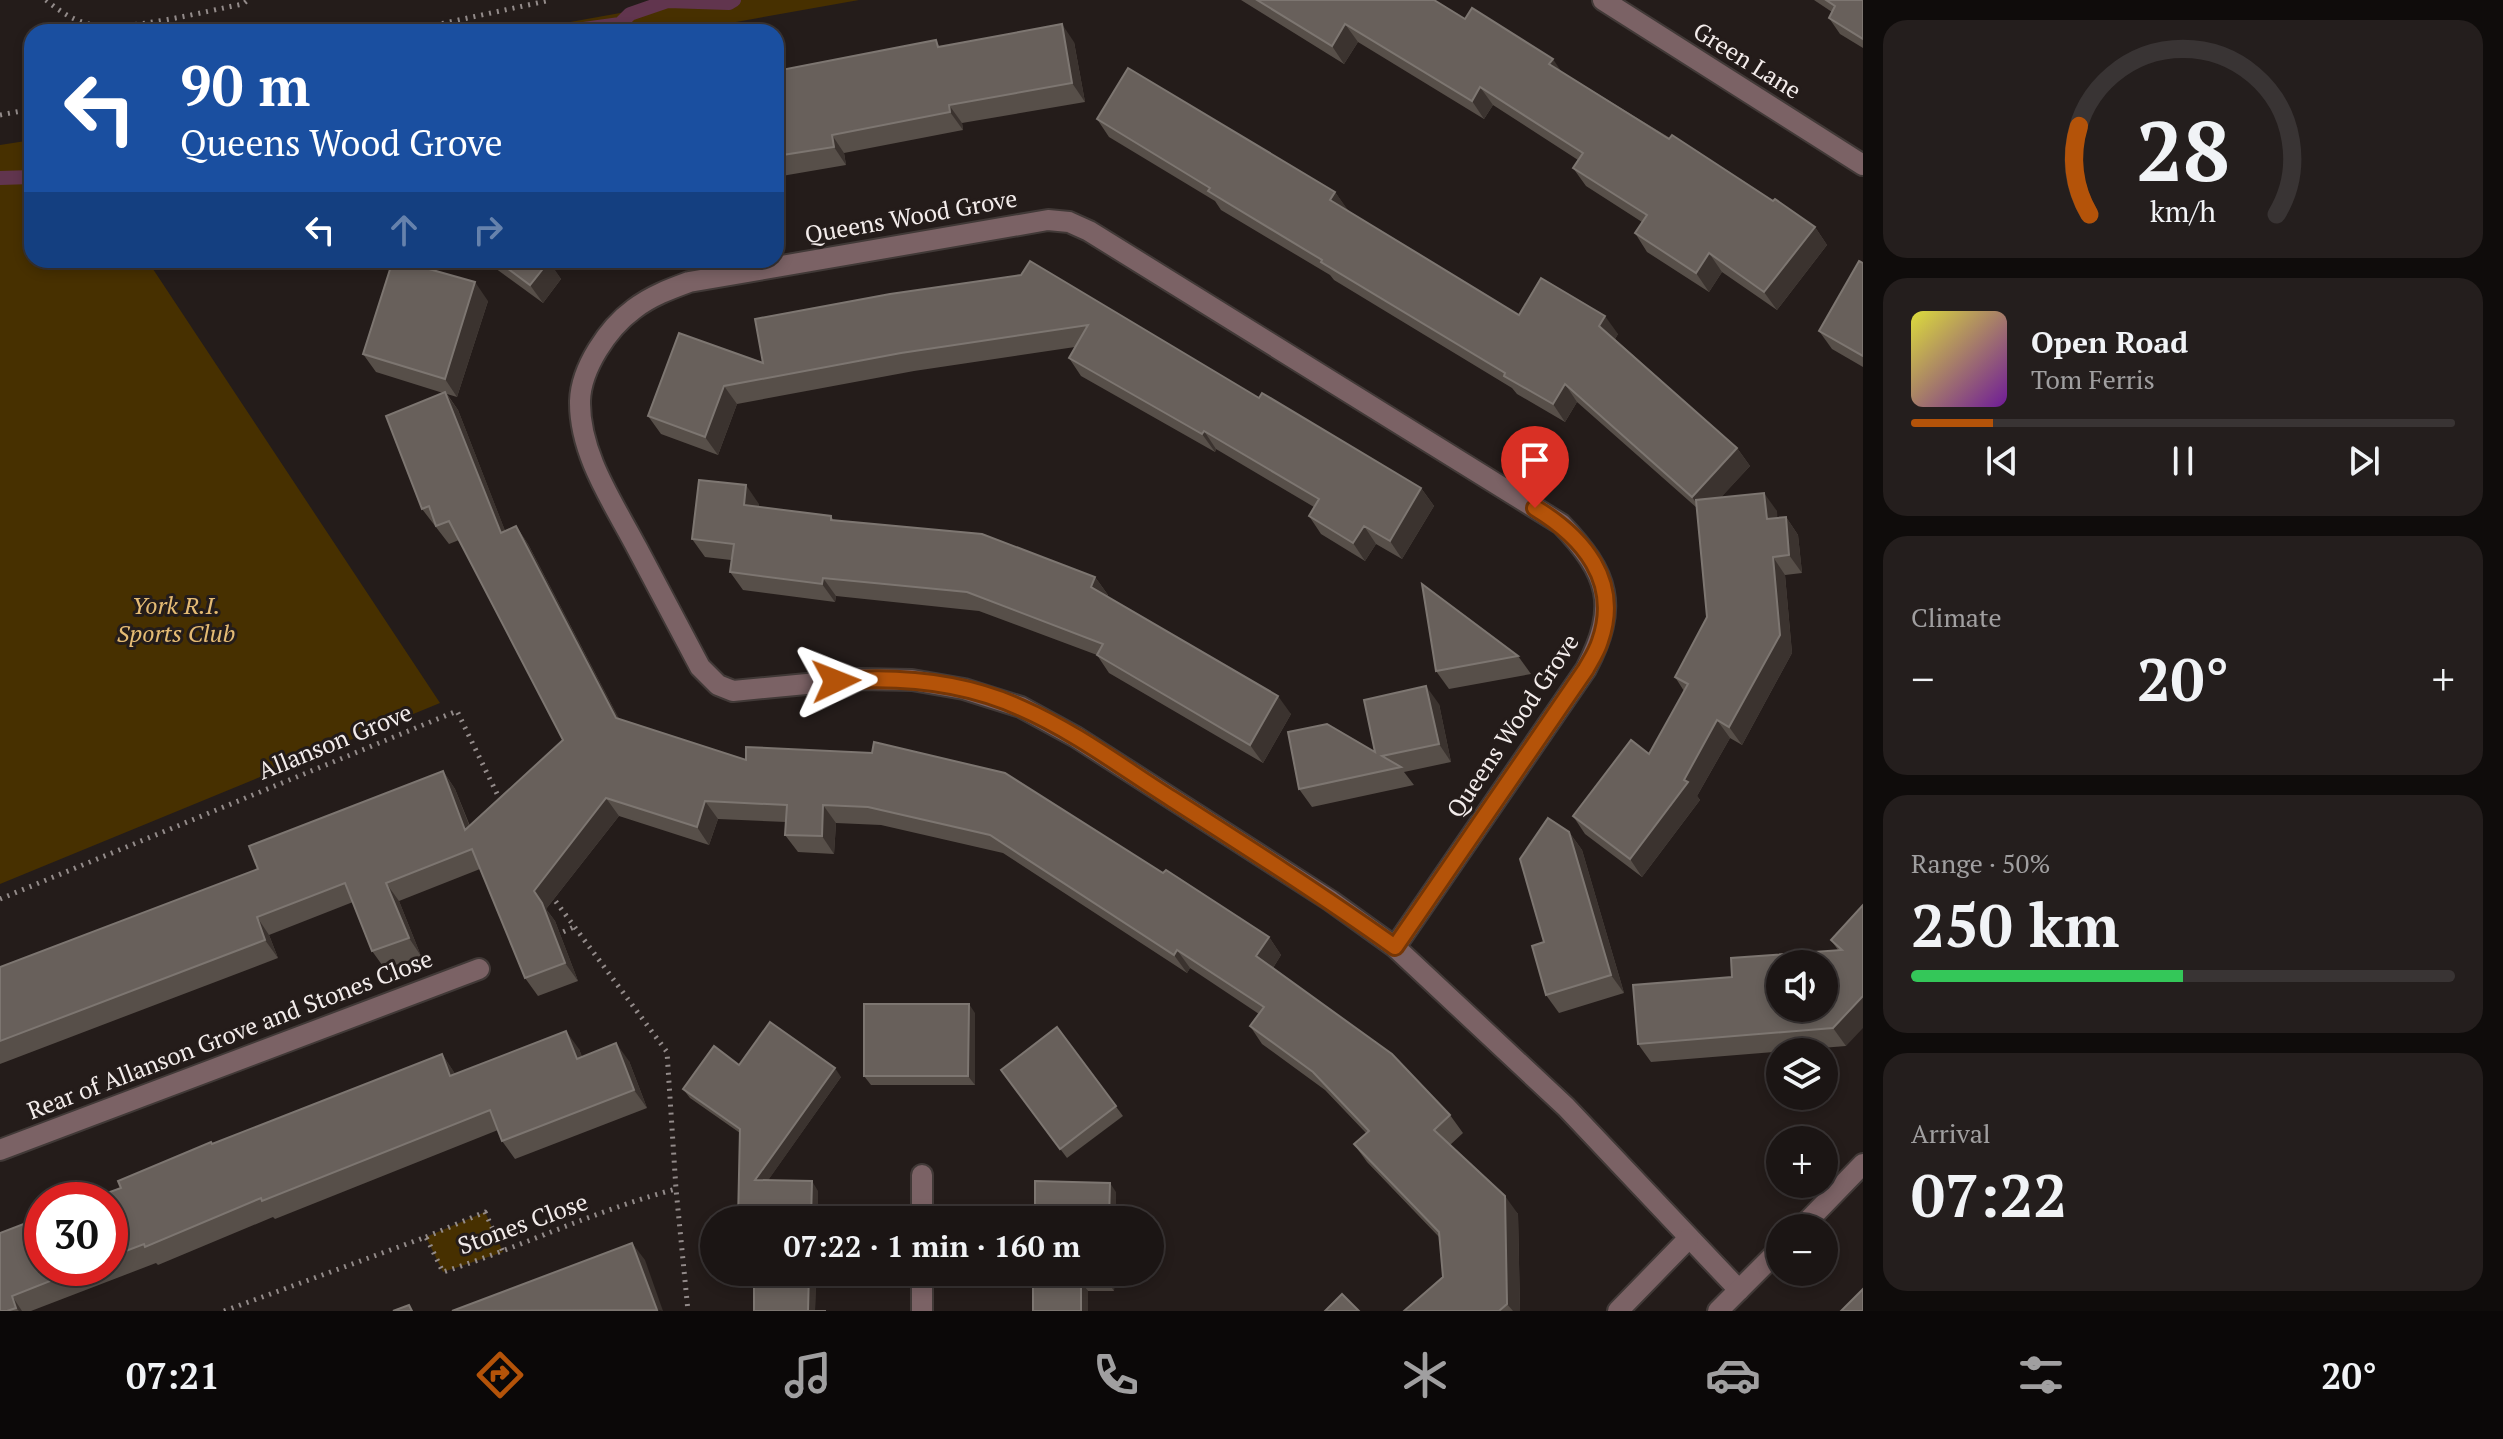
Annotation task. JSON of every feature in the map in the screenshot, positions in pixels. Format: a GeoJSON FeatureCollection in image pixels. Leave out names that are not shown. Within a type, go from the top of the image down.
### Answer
{"type":"FeatureCollection","features":[{"type":"Feature","properties":{"kind":"street","name":"Green Lane"},"geometry":{"type":"LineString","coordinates":[[1603,0],[1863,165]]}},
{"type":"Feature","properties":{"kind":"street","name":"Queens Wood Grove"},"geometry":{"type":"LineString","coordinates":[[784,266],[1048,220],[1069,222],[1089,231],[1561,524],[1585,549],[1602,580],[1606,613],[1600,641],[1586,669],[1395,947]]}},
{"type":"Feature","properties":{"kind":"street","name":"Queens Wood Grove"},"geometry":{"type":"LineString","coordinates":[[770,268],[689,282],[659,293],[632,310],[608,335],[589,366],[580,400],[584,435],[600,478],[700,667],[718,685],[733,691],[859,679],[912,680],[964,689],[1021,707],[1089,746],[1331,901],[1395,947],[1566,1107],[1739,1290]]}},
{"type":"Feature","properties":{"kind":"street","name":"Rear of Allanson Grove and Stones Close"},"geometry":{"type":"LineString","coordinates":[[0,1150],[479,969]]}},
{"type":"Feature","properties":{"kind":"street"},"geometry":{"type":"LineString","coordinates":[[1815,1214],[1863,1164]]}},
{"type":"Feature","properties":{"kind":"street"},"geometry":{"type":"LineString","coordinates":[[922,1175],[922,1206]]}},
{"type":"Feature","properties":{"kind":"street"},"geometry":{"type":"LineString","coordinates":[[1618,1311],[1688,1239]]}},
{"type":"Feature","properties":{"kind":"street"},"geometry":{"type":"LineString","coordinates":[[1718,1311],[1766,1263]]}},
{"type":"Feature","properties":{"kind":"street"},"geometry":{"type":"LineString","coordinates":[[922,1286],[922,1311]]}},
{"type":"Feature","properties":{"kind":"path"},"geometry":{"type":"LineString","coordinates":[[46,0],[88,24]]}},
{"type":"Feature","properties":{"kind":"path"},"geometry":{"type":"LineString","coordinates":[[134,24],[243,4],[248,0]]}},
{"type":"Feature","properties":{"kind":"path"},"geometry":{"type":"LineString","coordinates":[[440,24],[551,0]]}},
{"type":"Feature","properties":{"kind":"path"},"geometry":{"type":"LineString","coordinates":[[0,115],[24,110]]}},
{"type":"Feature","properties":{"kind":"path","name":"Allanson Grove"},"geometry":{"type":"LineString","coordinates":[[0,899],[457,711],[502,804]]}},
{"type":"Feature","properties":{"kind":"path"},"geometry":{"type":"LineString","coordinates":[[550,894],[667,1052],[688,1311]]}},
{"type":"Feature","properties":{"kind":"path"},"geometry":{"type":"LineString","coordinates":[[547,939],[574,927]]}},
{"type":"Feature","properties":{"kind":"path","name":"Stones Close"},"geometry":{"type":"LineString","coordinates":[[224,1311],[426,1237],[443,1272],[644,1197],[676,1189]]}},
{"type":"Feature","properties":{"kind":"path"},"geometry":{"type":"LineString","coordinates":[[426,1237],[485,1212],[503,1252]]}},
{"type":"Feature","properties":{"kind":"green space"},"geometry":{"type":"Polygon","coordinates":[[[692,0],[859,0],[725,24],[559,24],[692,0]]]}},
{"type":"Feature","properties":{"kind":"green space","name":"York R.I. Sports Club"},"geometry":{"type":"Polygon","coordinates":[[[24,141],[24,268],[152,268],[440,703],[0,884],[0,145],[24,141]]]}},
{"type":"Feature","properties":{"kind":"green space"},"geometry":{"type":"Polygon","coordinates":[[[485,1212],[503,1252],[443,1272],[426,1237],[485,1212]]]}},
{"type":"Feature","properties":{"kind":"building"},"geometry":{"type":"Polygon","coordinates":[[[1257,0],[1434,0],[1465,19],[1472,8],[1553,59],[1549,64],[1669,139],[1672,135],[1815,227],[1764,292],[1709,253],[1696,273],[1635,233],[1647,215],[1573,168],[1583,153],[1480,87],[1472,101],[1345,24],[1332,46],[1257,0]]]}},
{"type":"Feature","properties":{"kind":"building"},"geometry":{"type":"Polygon","coordinates":[[[1826,0],[1863,0],[1863,39],[1829,18],[1835,6],[1826,0]]]}},
{"type":"Feature","properties":{"kind":"building"},"geometry":{"type":"Polygon","coordinates":[[[1062,24],[1072,83],[949,105],[950,112],[832,135],[834,147],[784,155],[784,69],[936,40],[938,47],[1062,24]]]}},
{"type":"Feature","properties":{"kind":"building"},"geometry":{"type":"Polygon","coordinates":[[[1128,68],[1335,192],[1330,200],[1519,315],[1541,278],[1605,316],[1599,326],[1737,448],[1692,497],[1565,384],[1553,404],[1321,262],[1208,191],[1210,188],[1097,119],[1128,68]]]}},
{"type":"Feature","properties":{"kind":"building"},"geometry":{"type":"Polygon","coordinates":[[[1030,261],[1259,398],[1262,393],[1421,488],[1390,541],[1364,526],[1353,543],[1309,516],[1319,499],[1204,431],[1202,434],[1069,358],[1088,325],[901,353],[724,386],[705,437],[648,416],[679,333],[763,363],[755,319],[890,294],[1021,275],[1030,261]]]}},
{"type":"Feature","properties":{"kind":"building"},"geometry":{"type":"Polygon","coordinates":[[[1859,261],[1863,263],[1863,356],[1819,331],[1859,261]]]}},
{"type":"Feature","properties":{"kind":"building"},"geometry":{"type":"Polygon","coordinates":[[[390,268],[425,268],[475,282],[445,379],[363,354],[390,268]]]}},
{"type":"Feature","properties":{"kind":"building"},"geometry":{"type":"Polygon","coordinates":[[[507,268],[543,268],[530,285],[507,268]]]}},
{"type":"Feature","properties":{"kind":"building"},"geometry":{"type":"Polygon","coordinates":[[[445,392],[501,533],[516,526],[616,718],[746,760],[746,747],[872,753],[874,742],[1005,773],[1163,873],[1166,870],[1269,937],[1256,956],[1392,1054],[1450,1115],[1434,1130],[1505,1196],[1507,1304],[1499,1311],[1404,1311],[1443,1277],[1439,1232],[1354,1144],[1369,1131],[1313,1072],[1250,1026],[1264,1007],[1177,950],[1174,955],[990,835],[868,807],[823,805],[822,836],[785,835],[787,805],[705,801],[697,827],[606,798],[534,891],[542,903],[565,963],[525,978],[472,849],[386,883],[409,938],[372,951],[345,883],[257,917],[265,940],[0,1041],[0,967],[258,869],[249,846],[443,771],[465,830],[563,740],[449,521],[436,526],[429,506],[422,509],[386,416],[445,392]]]}},
{"type":"Feature","properties":{"kind":"building"},"geometry":{"type":"Polygon","coordinates":[[[699,480],[746,485],[744,505],[831,516],[831,520],[982,534],[1095,577],[1091,587],[1278,696],[1250,745],[1097,655],[1103,644],[967,592],[823,578],[822,584],[730,572],[734,544],[692,539],[699,480]]]}},
{"type":"Feature","properties":{"kind":"building"},"geometry":{"type":"Polygon","coordinates":[[[1764,493],[1767,519],[1786,517],[1789,555],[1773,557],[1780,635],[1729,727],[1717,720],[1684,780],[1688,782],[1630,859],[1573,816],[1631,740],[1649,754],[1688,684],[1675,677],[1707,617],[1696,500],[1764,493]]]}},
{"type":"Feature","properties":{"kind":"building"},"geometry":{"type":"Polygon","coordinates":[[[1422,584],[1518,656],[1436,671],[1422,584]]]}},
{"type":"Feature","properties":{"kind":"building"},"geometry":{"type":"Polygon","coordinates":[[[1426,686],[1439,744],[1382,756],[1401,767],[1299,789],[1288,732],[1327,724],[1375,752],[1364,700],[1426,686]]]}},
{"type":"Feature","properties":{"kind":"building"},"geometry":{"type":"Polygon","coordinates":[[[1548,818],[1569,832],[1611,975],[1546,995],[1532,946],[1544,942],[1520,859],[1548,818]]]}},
{"type":"Feature","properties":{"kind":"building"},"geometry":{"type":"Polygon","coordinates":[[[1863,905],[1863,996],[1833,1028],[1638,1044],[1633,985],[1732,977],[1731,958],[1766,955],[1766,1022],[1838,1022],[1838,950],[1842,950],[1831,940],[1863,905]]]}},
{"type":"Feature","properties":{"kind":"building"},"geometry":{"type":"Polygon","coordinates":[[[864,1004],[969,1004],[968,1076],[864,1076],[864,1004]]]}},
{"type":"Feature","properties":{"kind":"building"},"geometry":{"type":"Polygon","coordinates":[[[770,1022],[835,1068],[755,1180],[812,1181],[811,1206],[738,1206],[740,1129],[683,1089],[714,1046],[739,1065],[770,1022]]]}},
{"type":"Feature","properties":{"kind":"building"},"geometry":{"type":"Polygon","coordinates":[[[1057,1027],[1116,1106],[1060,1149],[1001,1070],[1057,1027]]]}},
{"type":"Feature","properties":{"kind":"building"},"geometry":{"type":"Polygon","coordinates":[[[566,1031],[577,1059],[616,1043],[634,1090],[502,1141],[490,1110],[262,1201],[261,1198],[145,1247],[144,1244],[128,1250],[128,1182],[118,1181],[442,1054],[450,1076],[566,1031]]]}},
{"type":"Feature","properties":{"kind":"building"},"geometry":{"type":"Polygon","coordinates":[[[1035,1181],[1110,1183],[1109,1206],[1035,1206],[1035,1181]]]}},
{"type":"Feature","properties":{"kind":"building"},"geometry":{"type":"Polygon","coordinates":[[[24,1224],[24,1286],[37,1286],[12,1296],[16,1308],[7,1311],[0,1311],[0,1233],[24,1224]]]}},
{"type":"Feature","properties":{"kind":"building"},"geometry":{"type":"Polygon","coordinates":[[[632,1243],[657,1310],[452,1311],[632,1243]]]}},
{"type":"Feature","properties":{"kind":"building"},"geometry":{"type":"Polygon","coordinates":[[[754,1286],[809,1286],[808,1311],[754,1311],[754,1286]]]}},
{"type":"Feature","properties":{"kind":"building"},"geometry":{"type":"Polygon","coordinates":[[[1033,1286],[1081,1286],[1081,1311],[1033,1311],[1033,1286]]]}},
{"type":"Feature","properties":{"kind":"building"},"geometry":{"type":"Polygon","coordinates":[[[1863,1289],[1863,1311],[1841,1311],[1863,1289]]]}},
{"type":"Feature","properties":{"kind":"building"},"geometry":{"type":"Polygon","coordinates":[[[1342,1294],[1359,1311],[1325,1311],[1342,1294]]]}},
{"type":"Feature","properties":{"kind":"building"},"geometry":{"type":"Polygon","coordinates":[[[409,1305],[412,1311],[393,1311],[409,1305]]]}},
{"type":"Feature","properties":{"kind":"waterway"},"geometry":{"type":"LineString","coordinates":[[620,24],[630,14],[668,1],[729,3],[734,0]]}},
{"type":"Feature","properties":{"kind":"waterway"},"geometry":{"type":"LineString","coordinates":[[0,178],[24,177]]}},
{"type":"Feature","properties":{"kind":"route"},"geometry":{"type":"LineString","coordinates":[[836,681],[912,680],[964,689],[1021,707],[1076,737],[1331,901],[1395,947],[1586,669],[1600,641],[1606,613],[1602,580],[1585,549],[1561,524],[1535,508]]}}]}
